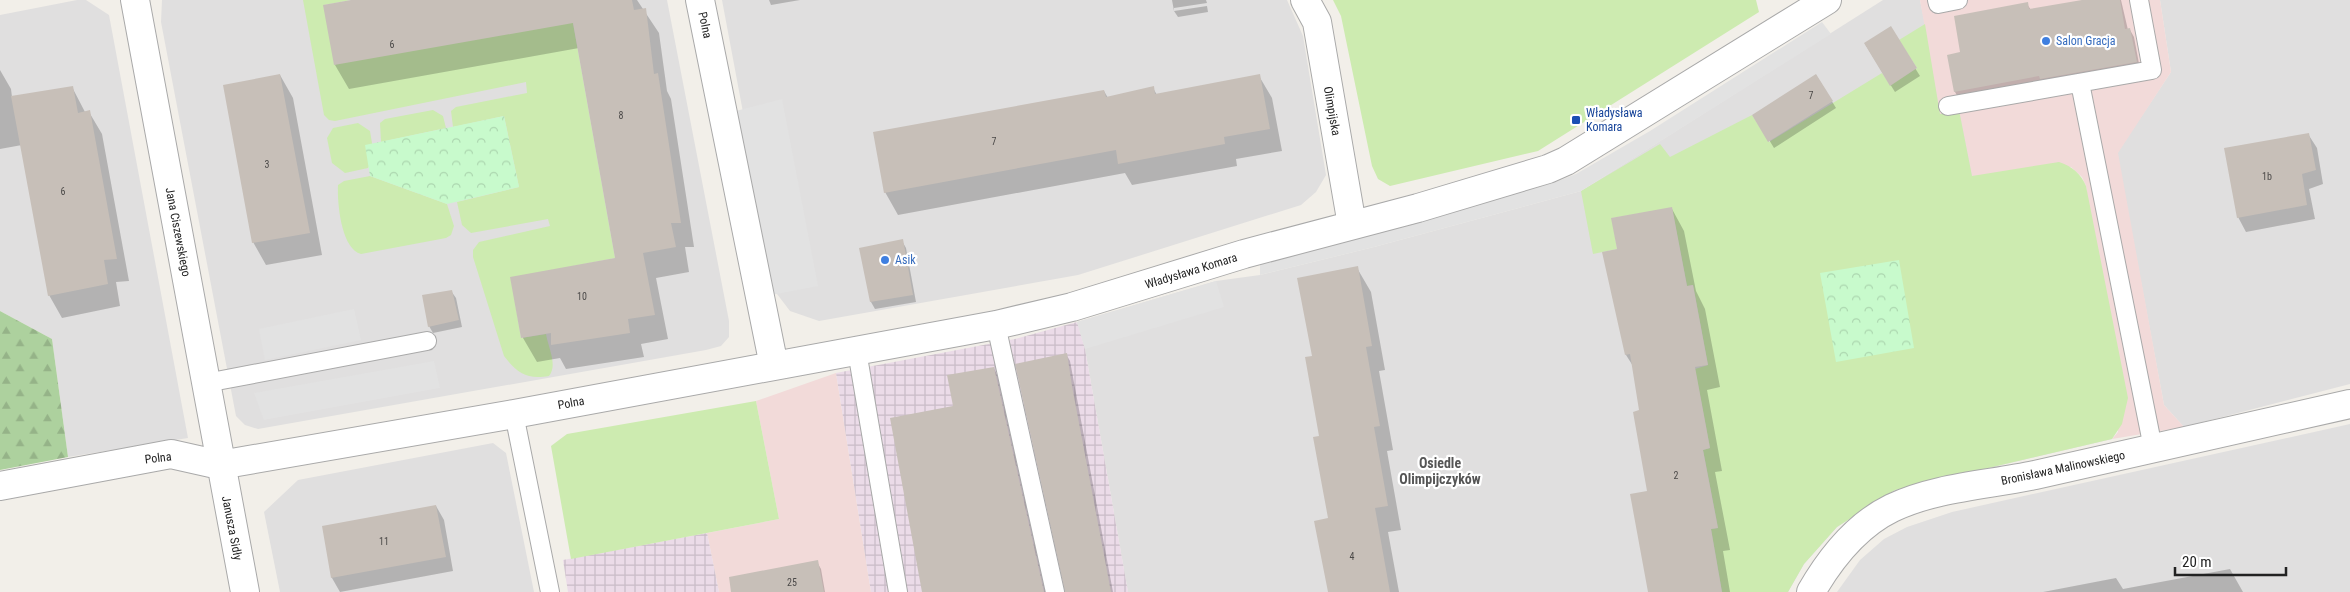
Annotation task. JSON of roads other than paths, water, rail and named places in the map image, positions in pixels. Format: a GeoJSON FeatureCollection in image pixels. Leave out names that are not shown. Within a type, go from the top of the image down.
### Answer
{"type":"FeatureCollection","features":[{"type":"Feature","properties":{"kind":"street","name":"Jana Ciszewskiego"},"geometry":{"type":"LineString","coordinates":[[135,0],[220,465]]}},
{"type":"Feature","properties":{"kind":"street","name":"Polna"},"geometry":{"type":"LineString","coordinates":[[0,486],[171,454],[220,465],[514,414],[774,366],[700,0]]}},
{"type":"Feature","properties":{"kind":"street","name":"Olimpijska"},"geometry":{"type":"LineString","coordinates":[[1305,0],[1317,22],[1352,225]]}},
{"type":"Feature","properties":{"kind":"street","name":"Władysława Komara"},"geometry":{"type":"LineString","coordinates":[[774,366],[996,325],[1072,307],[1244,254],[1484,189],[1548,169],[1566,161],[1827,0]]}},
{"type":"Feature","properties":{"kind":"street","name":"Bronisława Malinowskiego"},"geometry":{"type":"LineString","coordinates":[[1811,592],[1827,568],[1856,533],[1889,509],[1910,500],[2350,404]]}},
{"type":"Feature","properties":{"kind":"street","name":"Janusza Sidły"},"geometry":{"type":"LineString","coordinates":[[220,465],[245,592]]}},
{"type":"Feature","properties":{"kind":"lane"},"geometry":{"type":"LineString","coordinates":[[1937,0],[1938,4],[1958,0]]}},
{"type":"Feature","properties":{"kind":"lane"},"geometry":{"type":"LineString","coordinates":[[1948,106],[2152,70],[2139,0]]}},
{"type":"Feature","properties":{"kind":"lane"},"geometry":{"type":"LineString","coordinates":[[2080,83],[2153,448]]}},
{"type":"Feature","properties":{"kind":"lane"},"geometry":{"type":"LineString","coordinates":[[996,325],[1055,592]]}},
{"type":"Feature","properties":{"kind":"lane"},"geometry":{"type":"LineString","coordinates":[[206,383],[427,341]]}},
{"type":"Feature","properties":{"kind":"lane"},"geometry":{"type":"LineString","coordinates":[[857,351],[898,592]]}},
{"type":"Feature","properties":{"kind":"lane"},"geometry":{"type":"LineString","coordinates":[[514,414],[550,592]]}},
{"type":"Feature","properties":{"kind":"place","name":"Salon Gracja"},"geometry":{"type":"Point","coordinates":[2046,41]}},
{"type":"Feature","properties":{"kind":"place","name":"Władysława Komara"},"geometry":{"type":"Point","coordinates":[1576,120]}},
{"type":"Feature","properties":{"kind":"place","name":"Asik"},"geometry":{"type":"Point","coordinates":[885,260]}},
{"type":"Feature","properties":{"kind":"district","name":"Osiedle Olimpijczyków"},"geometry":{"type":"Point","coordinates":[1440,472]}}]}
